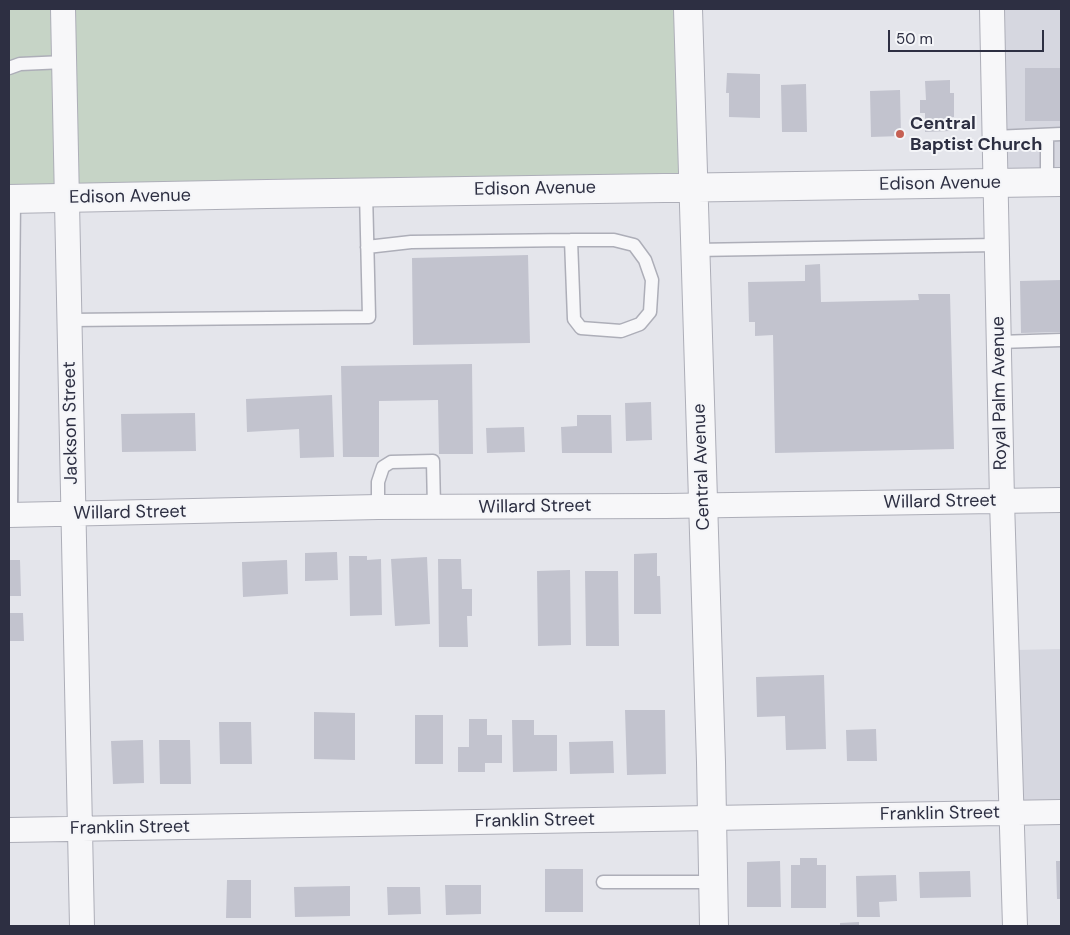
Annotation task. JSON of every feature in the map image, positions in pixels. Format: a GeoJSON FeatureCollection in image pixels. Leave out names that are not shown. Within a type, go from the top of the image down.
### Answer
{"type":"FeatureCollection","features":[{"type":"Feature","properties":{"kind":"street","name":"Jackson Street"},"geometry":{"type":"LineString","coordinates":[[63,9],[82,926]]}},
{"type":"Feature","properties":{"kind":"street","name":"Central Avenue"},"geometry":{"type":"LineString","coordinates":[[688,9],[714,926]]}},
{"type":"Feature","properties":{"kind":"street","name":"Royal Palm Avenue"},"geometry":{"type":"LineString","coordinates":[[992,9],[994,184],[1015,926]]}},
{"type":"Feature","properties":{"kind":"street","name":"Edison Avenue"},"geometry":{"type":"LineString","coordinates":[[11,199],[1054,182]]}},
{"type":"Feature","properties":{"kind":"street","name":"Willard Street"},"geometry":{"type":"LineString","coordinates":[[10,515],[378,508],[1061,500]]}},
{"type":"Feature","properties":{"kind":"street","name":"Franklin Street"},"geometry":{"type":"LineString","coordinates":[[9,830],[1061,812]]}},
{"type":"Feature","properties":{"kind":"lane"},"geometry":{"type":"LineString","coordinates":[[9,68],[20,64],[64,62]]}},
{"type":"Feature","properties":{"kind":"lane"},"geometry":{"type":"LineString","coordinates":[[994,136],[1061,134]]}},
{"type":"Feature","properties":{"kind":"lane"},"geometry":{"type":"LineString","coordinates":[[1047,135],[1054,182]]}},
{"type":"Feature","properties":{"kind":"lane"},"geometry":{"type":"LineString","coordinates":[[69,320],[369,317],[366,192]]}},
{"type":"Feature","properties":{"kind":"lane"},"geometry":{"type":"LineString","coordinates":[[10,515],[11,199]]}},
{"type":"Feature","properties":{"kind":"lane"},"geometry":{"type":"LineString","coordinates":[[367,247],[411,242],[570,240],[614,240],[634,245],[645,260],[652,280],[650,312],[640,324],[622,331],[581,328],[574,319],[570,240]]}},
{"type":"Feature","properties":{"kind":"lane"},"geometry":{"type":"LineString","coordinates":[[695,250],[996,245]]}},
{"type":"Feature","properties":{"kind":"lane"},"geometry":{"type":"LineString","coordinates":[[999,342],[1061,340]]}},
{"type":"Feature","properties":{"kind":"lane"},"geometry":{"type":"LineString","coordinates":[[378,508],[378,482],[383,467],[391,462],[433,461],[434,508]]}},
{"type":"Feature","properties":{"kind":"lane"},"geometry":{"type":"LineString","coordinates":[[602,882],[713,882]]}},
{"type":"Feature","properties":{"kind":"shaded area"},"geometry":{"type":"Polygon","coordinates":[[[1003,9],[1061,9],[1061,170],[1006,171],[1003,9]]]}},
{"type":"Feature","properties":{"kind":"shaded area"},"geometry":{"type":"Polygon","coordinates":[[[1061,649],[1061,817],[1019,817],[1016,650],[1061,649]]]}},
{"type":"Feature","properties":{"kind":"green space"},"geometry":{"type":"Polygon","coordinates":[[[9,9],[58,9],[61,192],[9,194],[9,9]]]}},
{"type":"Feature","properties":{"kind":"green space"},"geometry":{"type":"Polygon","coordinates":[[[68,9],[683,9],[689,183],[71,192],[68,9]]]}},
{"type":"Feature","properties":{"kind":"building"},"geometry":{"type":"Polygon","coordinates":[[[1025,68],[1061,68],[1061,121],[1025,121],[1025,68]]]}},
{"type":"Feature","properties":{"kind":"building"},"geometry":{"type":"Polygon","coordinates":[[[727,73],[760,74],[760,118],[729,117],[729,93],[726,93],[727,73]]]}},
{"type":"Feature","properties":{"kind":"building"},"geometry":{"type":"Polygon","coordinates":[[[950,80],[950,93],[954,93],[954,117],[950,117],[950,131],[925,132],[925,113],[920,113],[920,100],[926,100],[925,81],[950,80]]]}},
{"type":"Feature","properties":{"kind":"building"},"geometry":{"type":"Polygon","coordinates":[[[806,84],[807,132],[782,132],[781,85],[806,84]]]}},
{"type":"Feature","properties":{"kind":"building","name":"Central Baptist Church"},"geometry":{"type":"Polygon","coordinates":[[[900,90],[901,136],[871,137],[870,91],[900,90]]]}},
{"type":"Feature","properties":{"kind":"building"},"geometry":{"type":"Polygon","coordinates":[[[528,255],[530,343],[413,345],[412,258],[528,255]]]}},
{"type":"Feature","properties":{"kind":"building"},"geometry":{"type":"Polygon","coordinates":[[[820,264],[821,302],[919,300],[918,294],[950,294],[954,449],[775,453],[773,335],[755,336],[755,322],[749,322],[748,282],[805,281],[805,265],[820,264]]]}},
{"type":"Feature","properties":{"kind":"building"},"geometry":{"type":"Polygon","coordinates":[[[1061,280],[1061,332],[1021,333],[1020,281],[1061,280]]]}},
{"type":"Feature","properties":{"kind":"building"},"geometry":{"type":"Polygon","coordinates":[[[472,364],[473,454],[439,454],[438,400],[379,401],[379,457],[343,457],[341,366],[472,364]]]}},
{"type":"Feature","properties":{"kind":"building"},"geometry":{"type":"Polygon","coordinates":[[[332,395],[334,457],[300,458],[299,429],[247,432],[246,399],[332,395]]]}},
{"type":"Feature","properties":{"kind":"building"},"geometry":{"type":"Polygon","coordinates":[[[651,402],[652,440],[626,441],[625,403],[651,402]]]}},
{"type":"Feature","properties":{"kind":"building"},"geometry":{"type":"Polygon","coordinates":[[[195,413],[196,451],[122,452],[121,414],[195,413]]]}},
{"type":"Feature","properties":{"kind":"building"},"geometry":{"type":"Polygon","coordinates":[[[577,415],[611,415],[612,453],[562,453],[561,427],[577,426],[577,415]]]}},
{"type":"Feature","properties":{"kind":"building"},"geometry":{"type":"Polygon","coordinates":[[[524,427],[525,452],[487,453],[486,428],[524,427]]]}},
{"type":"Feature","properties":{"kind":"building"},"geometry":{"type":"Polygon","coordinates":[[[337,552],[338,580],[305,581],[305,553],[337,552]]]}},
{"type":"Feature","properties":{"kind":"building"},"geometry":{"type":"Polygon","coordinates":[[[657,553],[657,576],[660,576],[661,614],[634,614],[634,554],[657,553]]]}},
{"type":"Feature","properties":{"kind":"building"},"geometry":{"type":"Polygon","coordinates":[[[349,556],[367,556],[367,560],[381,559],[382,615],[350,616],[349,556]]]}},
{"type":"Feature","properties":{"kind":"building"},"geometry":{"type":"Polygon","coordinates":[[[427,557],[430,624],[395,626],[391,559],[427,557]]]}},
{"type":"Feature","properties":{"kind":"building"},"geometry":{"type":"Polygon","coordinates":[[[438,559],[461,559],[462,589],[472,589],[472,616],[467,616],[468,647],[439,647],[438,559]]]}},
{"type":"Feature","properties":{"kind":"building"},"geometry":{"type":"Polygon","coordinates":[[[9,560],[20,560],[21,596],[9,596],[9,560]]]}},
{"type":"Feature","properties":{"kind":"building"},"geometry":{"type":"Polygon","coordinates":[[[287,560],[288,594],[243,597],[242,562],[287,560]]]}},
{"type":"Feature","properties":{"kind":"building"},"geometry":{"type":"Polygon","coordinates":[[[570,570],[571,645],[538,646],[537,571],[570,570]]]}},
{"type":"Feature","properties":{"kind":"building"},"geometry":{"type":"Polygon","coordinates":[[[585,571],[618,571],[619,646],[586,646],[585,571]]]}},
{"type":"Feature","properties":{"kind":"building"},"geometry":{"type":"Polygon","coordinates":[[[9,613],[23,613],[24,641],[9,641],[9,613]]]}},
{"type":"Feature","properties":{"kind":"building"},"geometry":{"type":"Polygon","coordinates":[[[824,675],[826,749],[786,750],[785,716],[757,717],[756,677],[824,675]]]}},
{"type":"Feature","properties":{"kind":"building"},"geometry":{"type":"Polygon","coordinates":[[[625,710],[665,710],[666,774],[627,775],[625,710]]]}},
{"type":"Feature","properties":{"kind":"building"},"geometry":{"type":"Polygon","coordinates":[[[314,712],[355,713],[355,760],[314,759],[314,712]]]}},
{"type":"Feature","properties":{"kind":"building"},"geometry":{"type":"Polygon","coordinates":[[[415,715],[443,715],[443,764],[415,764],[415,715]]]}},
{"type":"Feature","properties":{"kind":"building"},"geometry":{"type":"Polygon","coordinates":[[[469,719],[487,719],[487,735],[502,735],[502,763],[485,763],[485,772],[458,772],[458,747],[469,747],[469,719]]]}},
{"type":"Feature","properties":{"kind":"building"},"geometry":{"type":"Polygon","coordinates":[[[512,720],[534,720],[534,735],[557,735],[557,771],[513,772],[512,720]]]}},
{"type":"Feature","properties":{"kind":"building"},"geometry":{"type":"Polygon","coordinates":[[[219,722],[251,722],[252,764],[220,764],[219,722]]]}},
{"type":"Feature","properties":{"kind":"building"},"geometry":{"type":"Polygon","coordinates":[[[876,729],[877,761],[847,761],[846,730],[876,729]]]}},
{"type":"Feature","properties":{"kind":"building"},"geometry":{"type":"Polygon","coordinates":[[[143,740],[144,783],[113,784],[111,741],[143,740]]]}},
{"type":"Feature","properties":{"kind":"building"},"geometry":{"type":"Polygon","coordinates":[[[159,740],[190,740],[191,784],[160,784],[159,740]]]}},
{"type":"Feature","properties":{"kind":"building"},"geometry":{"type":"Polygon","coordinates":[[[613,741],[614,773],[570,774],[569,742],[613,741]]]}},
{"type":"Feature","properties":{"kind":"building"},"geometry":{"type":"Polygon","coordinates":[[[800,858],[817,858],[817,865],[826,865],[826,908],[791,908],[791,865],[800,865],[800,858]]]}},
{"type":"Feature","properties":{"kind":"building"},"geometry":{"type":"Polygon","coordinates":[[[780,861],[781,907],[747,907],[747,862],[780,861]]]}},
{"type":"Feature","properties":{"kind":"building"},"geometry":{"type":"Polygon","coordinates":[[[1056,861],[1061,861],[1061,899],[1057,899],[1056,861]]]}},
{"type":"Feature","properties":{"kind":"building"},"geometry":{"type":"Polygon","coordinates":[[[545,869],[583,869],[583,912],[545,912],[545,869]]]}},
{"type":"Feature","properties":{"kind":"building"},"geometry":{"type":"Polygon","coordinates":[[[970,871],[971,897],[920,898],[919,872],[970,871]]]}},
{"type":"Feature","properties":{"kind":"building"},"geometry":{"type":"Polygon","coordinates":[[[896,875],[897,901],[879,902],[880,917],[857,917],[856,876],[896,875]]]}},
{"type":"Feature","properties":{"kind":"building"},"geometry":{"type":"Polygon","coordinates":[[[227,880],[251,880],[251,918],[226,918],[227,880]]]}},
{"type":"Feature","properties":{"kind":"building"},"geometry":{"type":"Polygon","coordinates":[[[445,885],[481,885],[481,914],[446,915],[445,885]]]}},
{"type":"Feature","properties":{"kind":"building"},"geometry":{"type":"Polygon","coordinates":[[[350,886],[350,916],[295,917],[294,887],[350,886]]]}},
{"type":"Feature","properties":{"kind":"building"},"geometry":{"type":"Polygon","coordinates":[[[387,887],[420,887],[421,914],[388,915],[387,887]]]}},
{"type":"Feature","properties":{"kind":"building"},"geometry":{"type":"Polygon","coordinates":[[[859,922],[859,926],[840,926],[840,923],[859,922]]]}},
{"type":"Feature","properties":{"kind":"place","name":"Central Baptist Church"},"geometry":{"type":"Point","coordinates":[900,134]}}]}
